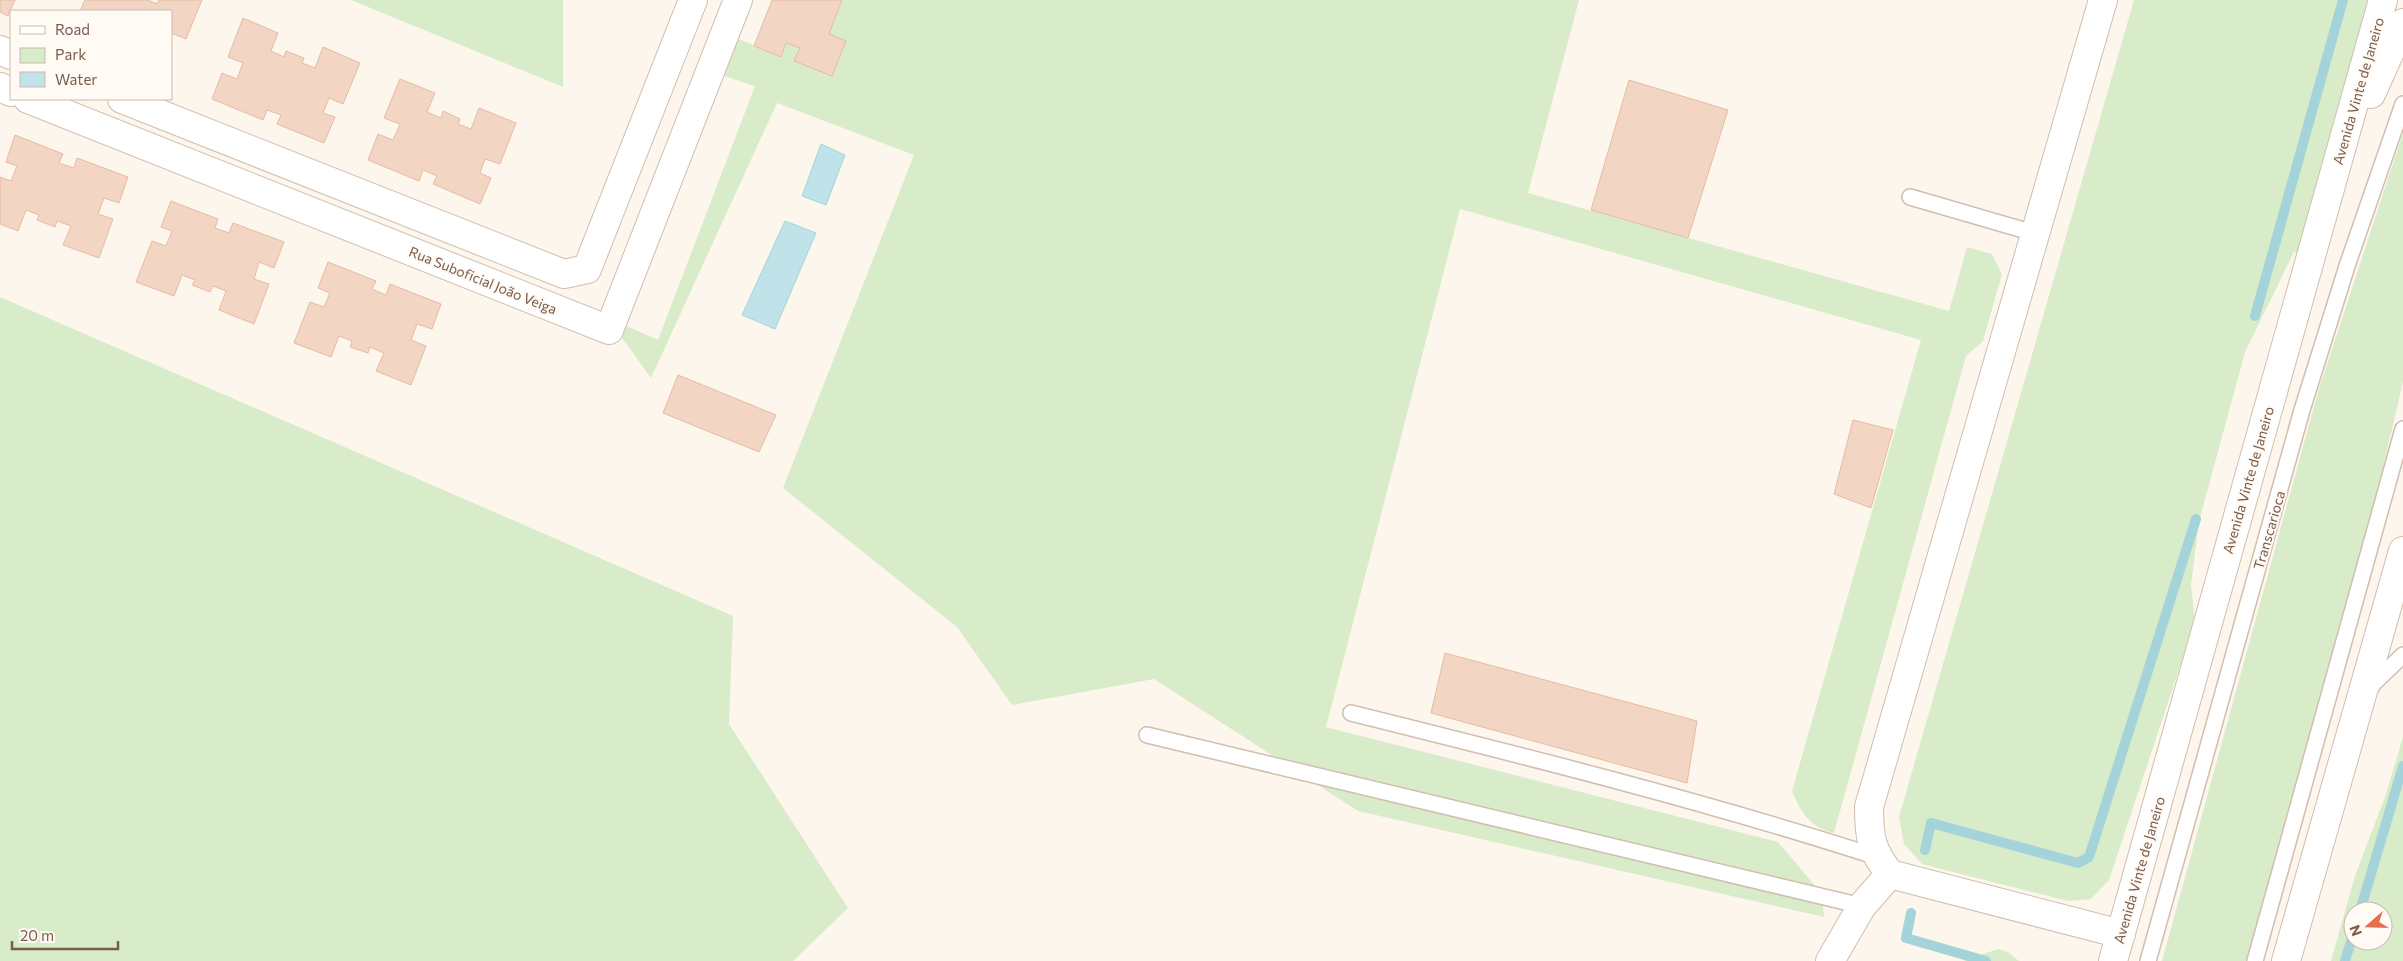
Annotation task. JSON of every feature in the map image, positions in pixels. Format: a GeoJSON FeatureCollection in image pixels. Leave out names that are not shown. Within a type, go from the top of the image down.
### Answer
{"type":"FeatureCollection","features":[{"type":"Feature","properties":{"kind":"street"},"geometry":{"type":"LineString","coordinates":[[125,100],[564,274],[587,269],[693,0]]}},
{"type":"Feature","properties":{"kind":"street","name":"Rua Suboficial João Veiga"},"geometry":{"type":"LineString","coordinates":[[31,100],[609,330],[738,0]]}},
{"type":"Feature","properties":{"kind":"street"},"geometry":{"type":"LineString","coordinates":[[2102,0],[1869,807],[1869,837],[1883,866],[2121,934]]}},
{"type":"Feature","properties":{"kind":"street","name":"Avenida Vinte de Janeiro"},"geometry":{"type":"LineString","coordinates":[[2113,961],[2383,0]]}},
{"type":"Feature","properties":{"kind":"street"},"geometry":{"type":"LineString","coordinates":[[2332,182],[2403,23]]}},
{"type":"Feature","properties":{"kind":"street"},"geometry":{"type":"LineString","coordinates":[[2286,961],[2403,550]]}},
{"type":"Feature","properties":{"kind":"street"},"geometry":{"type":"LineString","coordinates":[[1830,961],[1883,866]]}},
{"type":"Feature","properties":{"kind":"lane","name":"Transcarioca"},"geometry":{"type":"LineString","coordinates":[[2148,961],[2302,410],[2347,266],[2403,104]]}},
{"type":"Feature","properties":{"kind":"lane"},"geometry":{"type":"LineString","coordinates":[[1910,197],[2034,233]]}},
{"type":"Feature","properties":{"kind":"lane"},"geometry":{"type":"LineString","coordinates":[[2255,961],[2403,428]]}},
{"type":"Feature","properties":{"kind":"lane"},"geometry":{"type":"LineString","coordinates":[[2356,715],[2374,682],[2403,655]]}},
{"type":"Feature","properties":{"kind":"lane"},"geometry":{"type":"LineString","coordinates":[[1351,713],[1581,770],[1754,819],[1883,866]]}},
{"type":"Feature","properties":{"kind":"lane"},"geometry":{"type":"LineString","coordinates":[[1147,735],[1862,906]]}},
{"type":"Feature","properties":{"kind":"green space"},"geometry":{"type":"Polygon","coordinates":[[[351,0],[563,0],[563,87],[351,0]]]}},
{"type":"Feature","properties":{"kind":"green space"},"geometry":{"type":"Polygon","coordinates":[[[842,0],[1579,0],[1528,193],[1949,311],[1967,247],[1992,254],[2002,274],[1983,341],[1966,356],[1834,833],[1826,831],[1807,818],[1792,791],[1921,340],[1460,209],[1326,727],[1778,842],[1822,894],[1824,917],[1358,811],[1154,679],[1012,705],[957,627],[783,488],[914,155],[777,103],[651,378],[620,335],[624,325],[658,340],[755,86],[721,75],[734,37],[781,57],[786,43],[800,48],[795,61],[832,76],[846,41],[829,34],[842,0]]]}},
{"type":"Feature","properties":{"kind":"green space"},"geometry":{"type":"Polygon","coordinates":[[[2134,0],[2374,0],[2304,257],[2294,252],[2245,352],[2199,522],[2191,584],[2195,621],[2109,880],[2091,899],[2068,901],[1922,864],[1904,844],[1899,817],[2134,0]]]}},
{"type":"Feature","properties":{"kind":"green space"},"geometry":{"type":"Polygon","coordinates":[[[2403,133],[2403,382],[2377,493],[2247,961],[2162,961],[2318,392],[2403,133]]]}},
{"type":"Feature","properties":{"kind":"green space"},"geometry":{"type":"Polygon","coordinates":[[[0,297],[733,616],[729,724],[848,908],[793,961],[0,961],[0,297]]]}},
{"type":"Feature","properties":{"kind":"green space"},"geometry":{"type":"Polygon","coordinates":[[[2403,737],[2403,961],[2331,961],[2343,918],[2343,951],[2393,951],[2393,901],[2348,901],[2355,876],[2385,797],[2403,737]]]}},
{"type":"Feature","properties":{"kind":"green space"},"geometry":{"type":"Polygon","coordinates":[[[1998,949],[2008,952],[2019,961],[1963,961],[1998,949]]]}},
{"type":"Feature","properties":{"kind":"water"},"geometry":{"type":"Polygon","coordinates":[[[821,144],[845,155],[826,205],[802,196],[821,144]]]}},
{"type":"Feature","properties":{"kind":"water"},"geometry":{"type":"Polygon","coordinates":[[[785,221],[816,233],[775,329],[742,315],[785,221]]]}},
{"type":"Feature","properties":{"kind":"building"},"geometry":{"type":"Polygon","coordinates":[[[0,0],[15,0],[8,16],[0,12],[0,0]]]}},
{"type":"Feature","properties":{"kind":"building"},"geometry":{"type":"Polygon","coordinates":[[[85,0],[148,0],[157,4],[159,0],[202,0],[186,39],[172,33],[172,10],[80,10],[85,0]]]}},
{"type":"Feature","properties":{"kind":"building"},"geometry":{"type":"Polygon","coordinates":[[[772,0],[842,0],[829,34],[846,41],[832,76],[794,61],[800,48],[786,43],[781,57],[754,46],[772,0]]]}},
{"type":"Feature","properties":{"kind":"building"},"geometry":{"type":"Polygon","coordinates":[[[243,18],[278,33],[271,51],[284,57],[286,51],[304,58],[302,63],[315,68],[323,47],[360,63],[343,104],[329,98],[323,113],[335,117],[324,143],[277,124],[281,115],[267,110],[263,120],[212,99],[222,73],[237,79],[243,63],[228,57],[243,18]]]}},
{"type":"Feature","properties":{"kind":"building"},"geometry":{"type":"Polygon","coordinates":[[[400,79],[435,93],[427,112],[441,118],[443,111],[460,119],[458,124],[471,129],[479,108],[516,123],[500,164],[485,159],[480,173],[491,178],[480,204],[433,184],[437,176],[423,170],[419,181],[368,160],[378,134],[393,140],[400,124],[384,118],[400,79]]]}},
{"type":"Feature","properties":{"kind":"building"},"geometry":{"type":"Polygon","coordinates":[[[1629,80],[1728,110],[1688,238],[1591,210],[1629,80]]]}},
{"type":"Feature","properties":{"kind":"building"},"geometry":{"type":"Polygon","coordinates":[[[15,135],[63,154],[59,163],[74,168],[77,158],[128,177],[119,203],[104,198],[98,214],[113,219],[99,258],[63,245],[71,226],[57,221],[55,227],[37,220],[39,215],[26,210],[18,231],[0,224],[0,177],[11,181],[17,166],[6,162],[15,135]]]}},
{"type":"Feature","properties":{"kind":"building"},"geometry":{"type":"Polygon","coordinates":[[[171,201],[218,219],[215,228],[229,233],[233,223],[284,242],[274,268],[259,262],[254,279],[269,284],[254,324],[219,310],[226,291],[213,286],[210,292],[192,285],[195,280],[182,275],[174,296],[136,282],[152,241],[166,246],[172,231],[161,227],[171,201]]]}},
{"type":"Feature","properties":{"kind":"building"},"geometry":{"type":"Polygon","coordinates":[[[328,262],[376,281],[372,289],[386,295],[390,284],[441,304],[432,329],[417,324],[411,340],[426,346],[411,385],[376,371],[384,353],[370,347],[368,353],[350,347],[352,341],[339,336],[331,357],[294,343],[310,302],[324,307],[330,293],[318,288],[328,262]]]}},
{"type":"Feature","properties":{"kind":"building"},"geometry":{"type":"Polygon","coordinates":[[[678,375],[776,415],[759,452],[663,413],[678,375]]]}},
{"type":"Feature","properties":{"kind":"building"},"geometry":{"type":"Polygon","coordinates":[[[1853,420],[1893,430],[1871,508],[1834,494],[1853,420]]]}},
{"type":"Feature","properties":{"kind":"building"},"geometry":{"type":"Polygon","coordinates":[[[1445,653],[1697,721],[1687,783],[1431,713],[1445,653]]]}},
{"type":"Feature","properties":{"kind":"waterway"},"geometry":{"type":"LineString","coordinates":[[2255,316],[2343,0]]}},
{"type":"Feature","properties":{"kind":"waterway"},"geometry":{"type":"LineString","coordinates":[[1925,850],[1931,823],[2078,863],[2089,857],[2196,519]]}},
{"type":"Feature","properties":{"kind":"waterway"},"geometry":{"type":"LineString","coordinates":[[2363,901],[2403,766]]}},
{"type":"Feature","properties":{"kind":"waterway"},"geometry":{"type":"LineString","coordinates":[[1911,913],[1906,938],[1986,961]]}},
{"type":"Feature","properties":{"kind":"waterway"},"geometry":{"type":"LineString","coordinates":[[2345,961],[2348,951]]}}]}
